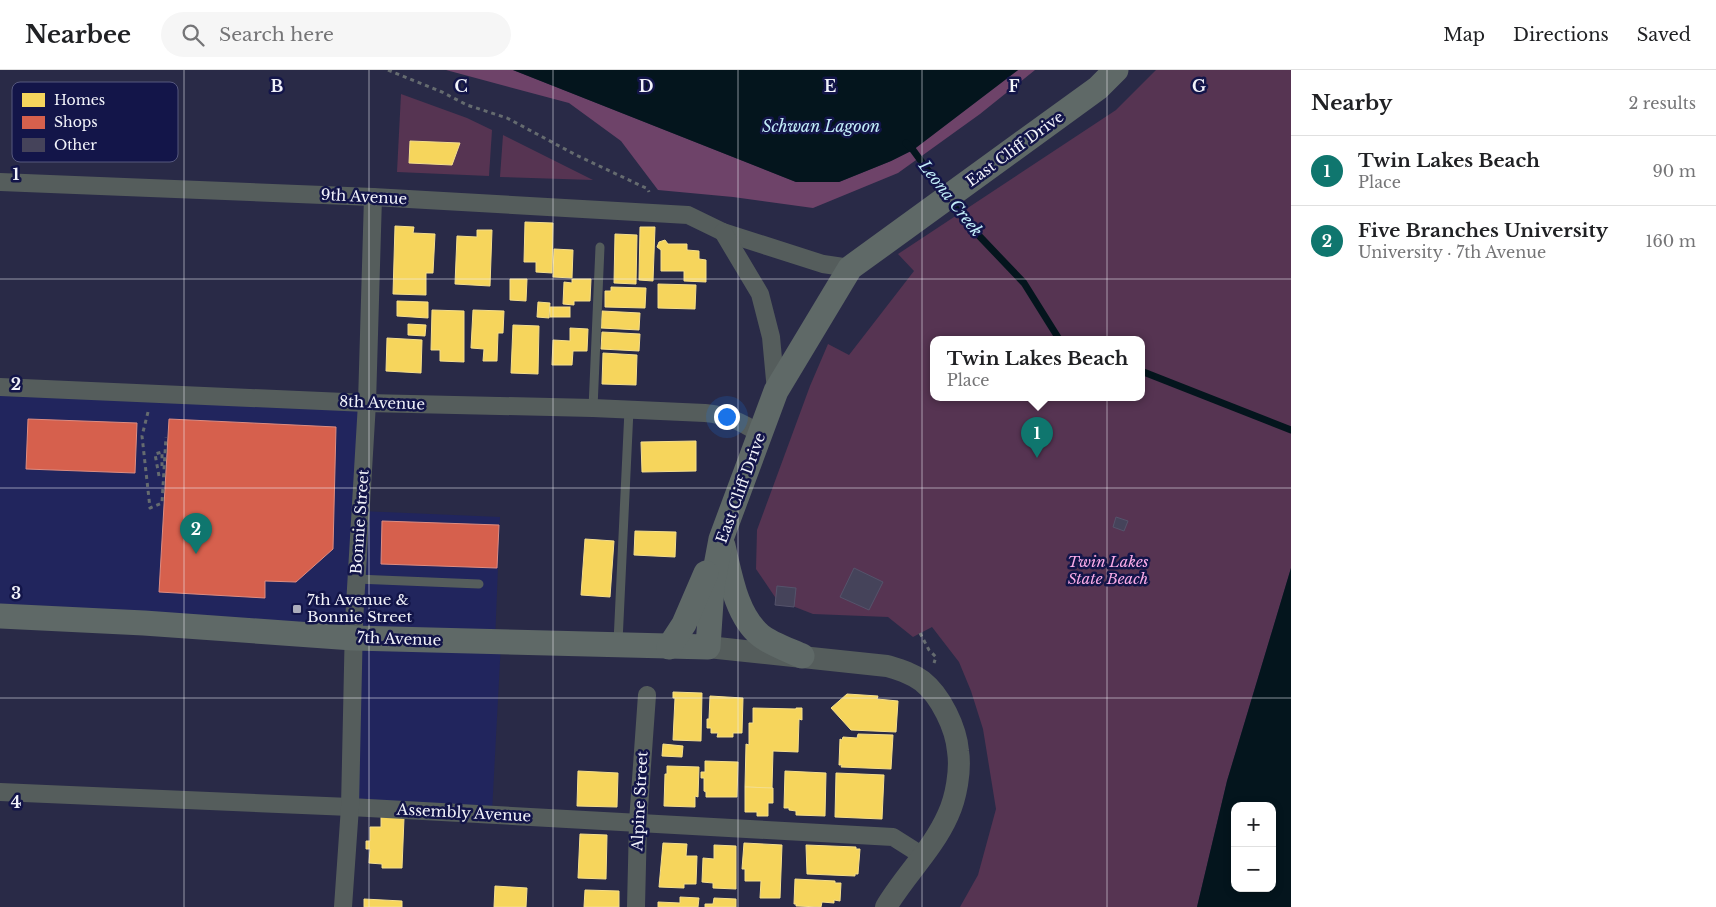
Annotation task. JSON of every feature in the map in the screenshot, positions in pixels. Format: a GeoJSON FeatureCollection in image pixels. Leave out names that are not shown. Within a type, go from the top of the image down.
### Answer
{"type":"FeatureCollection","features":[{"type":"Feature","properties":{"kind":"main road","name":"East Cliff Drive"},"geometry":{"type":"LineString","coordinates":[[708,647],[712,587],[721,539],[776,391],[850,268],[1098,88],[1116,70]]}},
{"type":"Feature","properties":{"kind":"main road"},"geometry":{"type":"LineString","coordinates":[[670,647],[684,624],[721,539]]}},
{"type":"Feature","properties":{"kind":"main road"},"geometry":{"type":"LineString","coordinates":[[721,539],[744,615],[760,636],[802,656]]}},
{"type":"Feature","properties":{"kind":"main road","name":"7th Avenue"},"geometry":{"type":"LineString","coordinates":[[0,616],[144,622],[353,638],[708,647]]}},
{"type":"Feature","properties":{"kind":"street","name":"9th Avenue"},"geometry":{"type":"LineString","coordinates":[[0,182],[373,197],[688,215],[724,232],[823,264],[850,268]]}},
{"type":"Feature","properties":{"kind":"street","name":"Bonnie Street"},"geometry":{"type":"LineString","coordinates":[[344,907],[350,807],[353,638],[367,403],[373,197]]}},
{"type":"Feature","properties":{"kind":"street"},"geometry":{"type":"LineString","coordinates":[[724,232],[760,294],[771,336],[776,391]]}},
{"type":"Feature","properties":{"kind":"street","name":"8th Avenue"},"geometry":{"type":"LineString","coordinates":[[0,387],[367,403],[592,408],[716,414],[737,420],[760,434]]}},
{"type":"Feature","properties":{"kind":"street"},"geometry":{"type":"LineString","coordinates":[[708,647],[887,666],[906,672],[923,682],[941,702],[952,726],[958,751],[955,796],[949,814],[938,834],[886,907]]}},
{"type":"Feature","properties":{"kind":"street","name":"Alpine Street"},"geometry":{"type":"LineString","coordinates":[[636,907],[638,822],[647,695]]}},
{"type":"Feature","properties":{"kind":"street","name":"Assembly Avenue"},"geometry":{"type":"LineString","coordinates":[[0,792],[350,807],[893,837],[923,856]]}},
{"type":"Feature","properties":{"kind":"lane"},"geometry":{"type":"LineString","coordinates":[[592,408],[600,247]]}},
{"type":"Feature","properties":{"kind":"lane"},"geometry":{"type":"LineString","coordinates":[[618,645],[629,410]]}},
{"type":"Feature","properties":{"kind":"lane"},"geometry":{"type":"LineString","coordinates":[[356,578],[479,584]]}},
{"type":"Feature","properties":{"kind":"path"},"geometry":{"type":"LineString","coordinates":[[388,70],[442,92],[467,105],[507,118],[576,155],[648,189],[653,213]]}},
{"type":"Feature","properties":{"kind":"path"},"geometry":{"type":"LineString","coordinates":[[152,394],[142,436],[150,508],[162,503],[166,437]]}},
{"type":"Feature","properties":{"kind":"path"},"geometry":{"type":"LineString","coordinates":[[159,476],[155,454],[162,452],[164,506]]}},
{"type":"Feature","properties":{"kind":"path"},"geometry":{"type":"LineString","coordinates":[[920,633],[929,650],[936,657],[933,667]]}},
{"type":"Feature","properties":{"kind":"shaded area"},"geometry":{"type":"Polygon","coordinates":[[[446,70],[513,70],[796,182],[839,182],[913,150],[1018,70],[1035,70],[980,114],[898,173],[813,208],[733,197],[658,190],[621,141],[569,103],[446,70]]]}},
{"type":"Feature","properties":{"kind":"shaded area"},"geometry":{"type":"Polygon","coordinates":[[[0,382],[365,397],[361,511],[500,517],[495,641],[501,642],[492,812],[348,806],[355,636],[0,621],[0,382]]]}},
{"type":"Feature","properties":{"kind":"green space","name":"Twin Lakes State Beach"},"geometry":{"type":"Polygon","coordinates":[[[1156,70],[1291,70],[1291,568],[1227,781],[1197,907],[960,907],[978,875],[996,809],[983,729],[971,691],[959,662],[932,627],[913,637],[888,617],[813,614],[777,600],[756,569],[757,530],[810,386],[828,344],[849,355],[914,271],[898,254],[1116,110],[1156,70]]]}},
{"type":"Feature","properties":{"kind":"green space"},"geometry":{"type":"Polygon","coordinates":[[[401,94],[467,118],[492,130],[489,176],[397,172],[401,94]]]}},
{"type":"Feature","properties":{"kind":"green space"},"geometry":{"type":"Polygon","coordinates":[[[503,135],[593,180],[500,177],[503,135]]]}},
{"type":"Feature","properties":{"kind":"water","name":"Schwan Lagoon"},"geometry":{"type":"Polygon","coordinates":[[[513,70],[1018,70],[913,150],[839,182],[796,182],[513,70]]]}},
{"type":"Feature","properties":{"kind":"water"},"geometry":{"type":"Polygon","coordinates":[[[1291,568],[1291,907],[1197,907],[1227,781],[1291,568]]]}},
{"type":"Feature","properties":{"kind":"building: Homes"},"geometry":{"type":"Polygon","coordinates":[[[410,141],[460,143],[452,165],[409,163],[410,141]]]}},
{"type":"Feature","properties":{"kind":"building: Homes"},"geometry":{"type":"Polygon","coordinates":[[[525,222],[553,223],[552,273],[536,272],[536,262],[524,262],[525,222]]]}},
{"type":"Feature","properties":{"kind":"building: Homes"},"geometry":{"type":"Polygon","coordinates":[[[395,226],[414,227],[413,233],[435,234],[433,273],[426,273],[426,295],[393,294],[395,226]]]}},
{"type":"Feature","properties":{"kind":"building: Homes"},"geometry":{"type":"Polygon","coordinates":[[[640,227],[655,227],[653,281],[639,280],[640,227]]]}},
{"type":"Feature","properties":{"kind":"building: Homes"},"geometry":{"type":"Polygon","coordinates":[[[477,230],[492,230],[490,286],[455,284],[457,236],[477,237],[477,230]]]}},
{"type":"Feature","properties":{"kind":"building: Homes"},"geometry":{"type":"Polygon","coordinates":[[[615,234],[637,235],[636,284],[614,283],[615,234]]]}},
{"type":"Feature","properties":{"kind":"building: Homes"},"geometry":{"type":"Polygon","coordinates":[[[665,240],[668,244],[687,244],[687,250],[699,251],[699,259],[706,260],[706,282],[684,281],[684,271],[661,271],[661,250],[657,247],[659,242],[665,240]]]}},
{"type":"Feature","properties":{"kind":"building: Homes"},"geometry":{"type":"Polygon","coordinates":[[[554,249],[573,250],[572,278],[553,277],[554,249]]]}},
{"type":"Feature","properties":{"kind":"building: Homes"},"geometry":{"type":"Polygon","coordinates":[[[510,279],[527,279],[526,301],[510,300],[510,279]]]}},
{"type":"Feature","properties":{"kind":"building: Homes"},"geometry":{"type":"Polygon","coordinates":[[[572,279],[591,279],[590,301],[574,301],[574,305],[563,304],[564,282],[572,283],[572,279]]]}},
{"type":"Feature","properties":{"kind":"building: Homes"},"geometry":{"type":"Polygon","coordinates":[[[658,284],[696,285],[695,309],[658,308],[658,284]]]}},
{"type":"Feature","properties":{"kind":"building: Homes"},"geometry":{"type":"Polygon","coordinates":[[[611,287],[646,288],[645,308],[605,307],[605,291],[611,291],[611,287]]]}},
{"type":"Feature","properties":{"kind":"building: Homes"},"geometry":{"type":"Polygon","coordinates":[[[397,301],[428,302],[428,318],[397,316],[397,301]]]}},
{"type":"Feature","properties":{"kind":"building: Homes"},"geometry":{"type":"Polygon","coordinates":[[[538,302],[550,303],[549,318],[537,317],[538,302]]]}},
{"type":"Feature","properties":{"kind":"building: Homes"},"geometry":{"type":"Polygon","coordinates":[[[550,307],[570,307],[570,317],[550,317],[550,307]]]}},
{"type":"Feature","properties":{"kind":"building: Homes"},"geometry":{"type":"Polygon","coordinates":[[[432,310],[464,311],[464,362],[440,361],[440,350],[431,350],[432,310]]]}},
{"type":"Feature","properties":{"kind":"building: Homes"},"geometry":{"type":"Polygon","coordinates":[[[473,310],[504,311],[503,333],[498,333],[497,361],[483,361],[484,349],[471,348],[473,310]]]}},
{"type":"Feature","properties":{"kind":"building: Homes"},"geometry":{"type":"Polygon","coordinates":[[[602,311],[640,313],[639,330],[601,328],[602,311]]]}},
{"type":"Feature","properties":{"kind":"building: Homes"},"geometry":{"type":"Polygon","coordinates":[[[408,324],[426,325],[425,336],[408,335],[408,324]]]}},
{"type":"Feature","properties":{"kind":"building: Homes"},"geometry":{"type":"Polygon","coordinates":[[[513,325],[539,326],[538,374],[511,373],[513,325]]]}},
{"type":"Feature","properties":{"kind":"building: Homes"},"geometry":{"type":"Polygon","coordinates":[[[570,328],[588,329],[587,351],[573,351],[572,365],[552,365],[553,340],[570,341],[570,328]]]}},
{"type":"Feature","properties":{"kind":"building: Homes"},"geometry":{"type":"Polygon","coordinates":[[[602,332],[640,334],[639,351],[601,349],[602,332]]]}},
{"type":"Feature","properties":{"kind":"building: Homes"},"geometry":{"type":"Polygon","coordinates":[[[387,338],[422,340],[421,373],[386,371],[387,338]]]}},
{"type":"Feature","properties":{"kind":"building: Homes"},"geometry":{"type":"Polygon","coordinates":[[[603,353],[637,355],[636,385],[602,384],[603,353]]]}},
{"type":"Feature","properties":{"kind":"building: Homes"},"geometry":{"type":"Polygon","coordinates":[[[696,441],[696,471],[642,472],[641,442],[696,441]]]}},
{"type":"Feature","properties":{"kind":"building: Homes"},"geometry":{"type":"Polygon","coordinates":[[[635,531],[676,532],[675,557],[634,555],[635,531]]]}},
{"type":"Feature","properties":{"kind":"building: Homes"},"geometry":{"type":"Polygon","coordinates":[[[585,539],[614,541],[610,597],[581,595],[585,539]]]}},
{"type":"Feature","properties":{"kind":"building: Homes"},"geometry":{"type":"Polygon","coordinates":[[[673,692],[702,693],[701,741],[673,740],[675,698],[673,698],[673,692]]]}},
{"type":"Feature","properties":{"kind":"building: Homes"},"geometry":{"type":"Polygon","coordinates":[[[847,694],[878,696],[877,699],[898,701],[896,732],[851,730],[831,708],[847,694]]]}},
{"type":"Feature","properties":{"kind":"building: Homes"},"geometry":{"type":"Polygon","coordinates":[[[710,696],[743,698],[742,733],[733,733],[733,737],[717,737],[718,733],[711,733],[711,728],[707,728],[710,696]]]}},
{"type":"Feature","properties":{"kind":"building: Homes"},"geometry":{"type":"Polygon","coordinates":[[[753,708],[802,708],[802,720],[799,719],[798,752],[773,751],[772,788],[745,787],[746,744],[749,745],[749,723],[753,723],[753,708]]]}},
{"type":"Feature","properties":{"kind":"building: Homes"},"geometry":{"type":"Polygon","coordinates":[[[858,734],[893,735],[891,769],[841,767],[842,765],[839,765],[840,739],[842,740],[843,737],[857,738],[858,734]]]}},
{"type":"Feature","properties":{"kind":"building: Homes"},"geometry":{"type":"Polygon","coordinates":[[[663,744],[683,746],[682,757],[662,756],[663,744]]]}},
{"type":"Feature","properties":{"kind":"building: Homes"},"geometry":{"type":"Polygon","coordinates":[[[705,761],[738,762],[737,797],[706,797],[704,778],[701,778],[701,772],[705,772],[705,761]]]}},
{"type":"Feature","properties":{"kind":"building: Homes"},"geometry":{"type":"Polygon","coordinates":[[[667,766],[699,767],[698,797],[695,796],[695,807],[664,806],[667,766]]]}},
{"type":"Feature","properties":{"kind":"building: Homes"},"geometry":{"type":"Polygon","coordinates":[[[578,771],[618,773],[617,807],[577,806],[578,771]]]}},
{"type":"Feature","properties":{"kind":"building: Homes"},"geometry":{"type":"Polygon","coordinates":[[[785,771],[826,773],[825,816],[796,815],[796,811],[784,808],[785,771]]]}},
{"type":"Feature","properties":{"kind":"building: Homes"},"geometry":{"type":"Polygon","coordinates":[[[836,773],[884,775],[882,819],[835,817],[836,773]]]}},
{"type":"Feature","properties":{"kind":"building: Homes"},"geometry":{"type":"Polygon","coordinates":[[[745,787],[773,788],[773,803],[768,803],[768,816],[757,816],[757,812],[745,812],[745,787]]]}},
{"type":"Feature","properties":{"kind":"building: Homes"},"geometry":{"type":"Polygon","coordinates":[[[381,817],[404,818],[402,868],[382,868],[382,864],[369,863],[370,849],[366,849],[366,841],[370,841],[370,827],[381,827],[381,817]]]}},
{"type":"Feature","properties":{"kind":"building: Homes"},"geometry":{"type":"Polygon","coordinates":[[[580,834],[607,835],[606,879],[578,878],[580,834]]]}},
{"type":"Feature","properties":{"kind":"building: Homes"},"geometry":{"type":"Polygon","coordinates":[[[663,843],[687,844],[686,856],[697,856],[696,884],[684,884],[684,888],[659,887],[663,843]]]}},
{"type":"Feature","properties":{"kind":"building: Homes"},"geometry":{"type":"Polygon","coordinates":[[[744,843],[782,845],[780,898],[760,898],[761,881],[745,881],[745,869],[742,869],[744,843]]]}},
{"type":"Feature","properties":{"kind":"building: Homes"},"geometry":{"type":"Polygon","coordinates":[[[714,845],[736,846],[736,889],[713,888],[713,883],[702,882],[703,858],[714,859],[714,845]]]}},
{"type":"Feature","properties":{"kind":"building: Homes"},"geometry":{"type":"Polygon","coordinates":[[[806,845],[856,847],[856,849],[860,849],[858,874],[855,874],[855,876],[807,874],[806,845]]]}},
{"type":"Feature","properties":{"kind":"building: Homes"},"geometry":{"type":"Polygon","coordinates":[[[795,879],[841,883],[840,901],[834,900],[834,903],[822,902],[821,907],[796,906],[794,904],[795,879]]]}},
{"type":"Feature","properties":{"kind":"building: Homes"},"geometry":{"type":"Polygon","coordinates":[[[495,886],[527,888],[526,907],[494,907],[495,886]]]}},
{"type":"Feature","properties":{"kind":"building: Homes"},"geometry":{"type":"Polygon","coordinates":[[[585,890],[619,891],[619,907],[584,907],[585,890]]]}},
{"type":"Feature","properties":{"kind":"building: Homes"},"geometry":{"type":"Polygon","coordinates":[[[680,897],[699,898],[698,907],[658,907],[658,902],[680,903],[680,897]]]}},
{"type":"Feature","properties":{"kind":"building: Homes"},"geometry":{"type":"Polygon","coordinates":[[[714,898],[736,899],[736,907],[705,907],[705,904],[713,904],[714,898]]]}},
{"type":"Feature","properties":{"kind":"building: Homes"},"geometry":{"type":"Polygon","coordinates":[[[364,899],[402,901],[402,907],[364,907],[364,899]]]}},
{"type":"Feature","properties":{"kind":"building: Shops"},"geometry":{"type":"Polygon","coordinates":[[[28,419],[137,423],[135,473],[26,469],[28,419]]]}},
{"type":"Feature","properties":{"kind":"building: Shops"},"geometry":{"type":"Polygon","coordinates":[[[169,419],[336,427],[333,549],[296,582],[265,581],[265,598],[159,592],[169,419]]]}},
{"type":"Feature","properties":{"kind":"building: Shops"},"geometry":{"type":"Polygon","coordinates":[[[382,521],[499,525],[497,568],[381,564],[382,521]]]}},
{"type":"Feature","properties":{"kind":"building: Other"},"geometry":{"type":"Polygon","coordinates":[[[1116,517],[1128,521],[1124,531],[1113,527],[1116,517]]]}},
{"type":"Feature","properties":{"kind":"building: Other"},"geometry":{"type":"Polygon","coordinates":[[[854,568],[883,582],[869,610],[840,597],[854,568]]]}},
{"type":"Feature","properties":{"kind":"building: Other"},"geometry":{"type":"Polygon","coordinates":[[[777,586],[796,588],[794,607],[775,605],[777,586]]]}},
{"type":"Feature","properties":{"kind":"waterway","name":"Leona Creek"},"geometry":{"type":"LineString","coordinates":[[906,143],[965,221],[1024,283],[1057,336]]}},
{"type":"Feature","properties":{"kind":"waterway","name":"Leona Creek"},"geometry":{"type":"LineString","coordinates":[[1145,373],[1291,430]]}},
{"type":"Feature","properties":{"kind":"place","name":"Twin Lakes Beach"},"geometry":{"type":"Point","coordinates":[1037,458]}},
{"type":"Feature","properties":{"kind":"place","name":"Five Branches University"},"geometry":{"type":"Point","coordinates":[196,554]}},
{"type":"Feature","properties":{"kind":"place","name":"7th Avenue & Bonnie Street"},"geometry":{"type":"Point","coordinates":[297,609]}}]}
